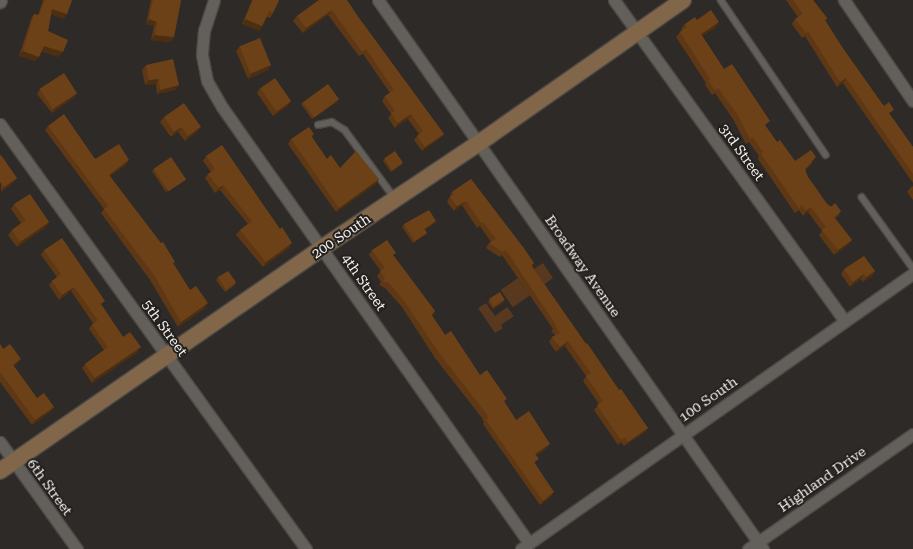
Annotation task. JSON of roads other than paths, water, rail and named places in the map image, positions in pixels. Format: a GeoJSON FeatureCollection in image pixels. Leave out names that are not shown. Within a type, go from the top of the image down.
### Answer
{"type":"FeatureCollection","features":[{"type":"Feature","properties":{"kind":"street","name":"4th Street"},"geometry":{"type":"LineString","coordinates":[[214,0],[204,30],[203,47],[207,81],[222,107],[322,248],[525,546]]}},
{"type":"Feature","properties":{"kind":"street","name":"Broadway Avenue"},"geometry":{"type":"LineString","coordinates":[[378,0],[761,546]]}},
{"type":"Feature","properties":{"kind":"street","name":"3rd Street"},"geometry":{"type":"LineString","coordinates":[[614,0],[845,321]]}},
{"type":"Feature","properties":{"kind":"street","name":"200 South"},"geometry":{"type":"LineString","coordinates":[[0,471],[168,357],[322,248],[479,143],[638,33],[682,0]]}},
{"type":"Feature","properties":{"kind":"street"},"geometry":{"type":"LineString","coordinates":[[844,0],[913,101]]}},
{"type":"Feature","properties":{"kind":"street","name":"5th Street"},"geometry":{"type":"LineString","coordinates":[[0,124],[306,549]]}},
{"type":"Feature","properties":{"kind":"street","name":"100 South"},"geometry":{"type":"LineString","coordinates":[[525,546],[913,274]]}},
{"type":"Feature","properties":{"kind":"street","name":"Highland Drive"},"geometry":{"type":"LineString","coordinates":[[748,549],[761,546],[913,434]]}},
{"type":"Feature","properties":{"kind":"street","name":"6th Street"},"geometry":{"type":"LineString","coordinates":[[0,442],[77,549]]}},
{"type":"Feature","properties":{"kind":"lane"},"geometry":{"type":"LineString","coordinates":[[721,0],[826,155]]}},
{"type":"Feature","properties":{"kind":"lane"},"geometry":{"type":"LineString","coordinates":[[318,125],[332,122],[345,130],[396,199]]}},
{"type":"Feature","properties":{"kind":"lane"},"geometry":{"type":"LineString","coordinates":[[862,197],[913,268]]}}]}
